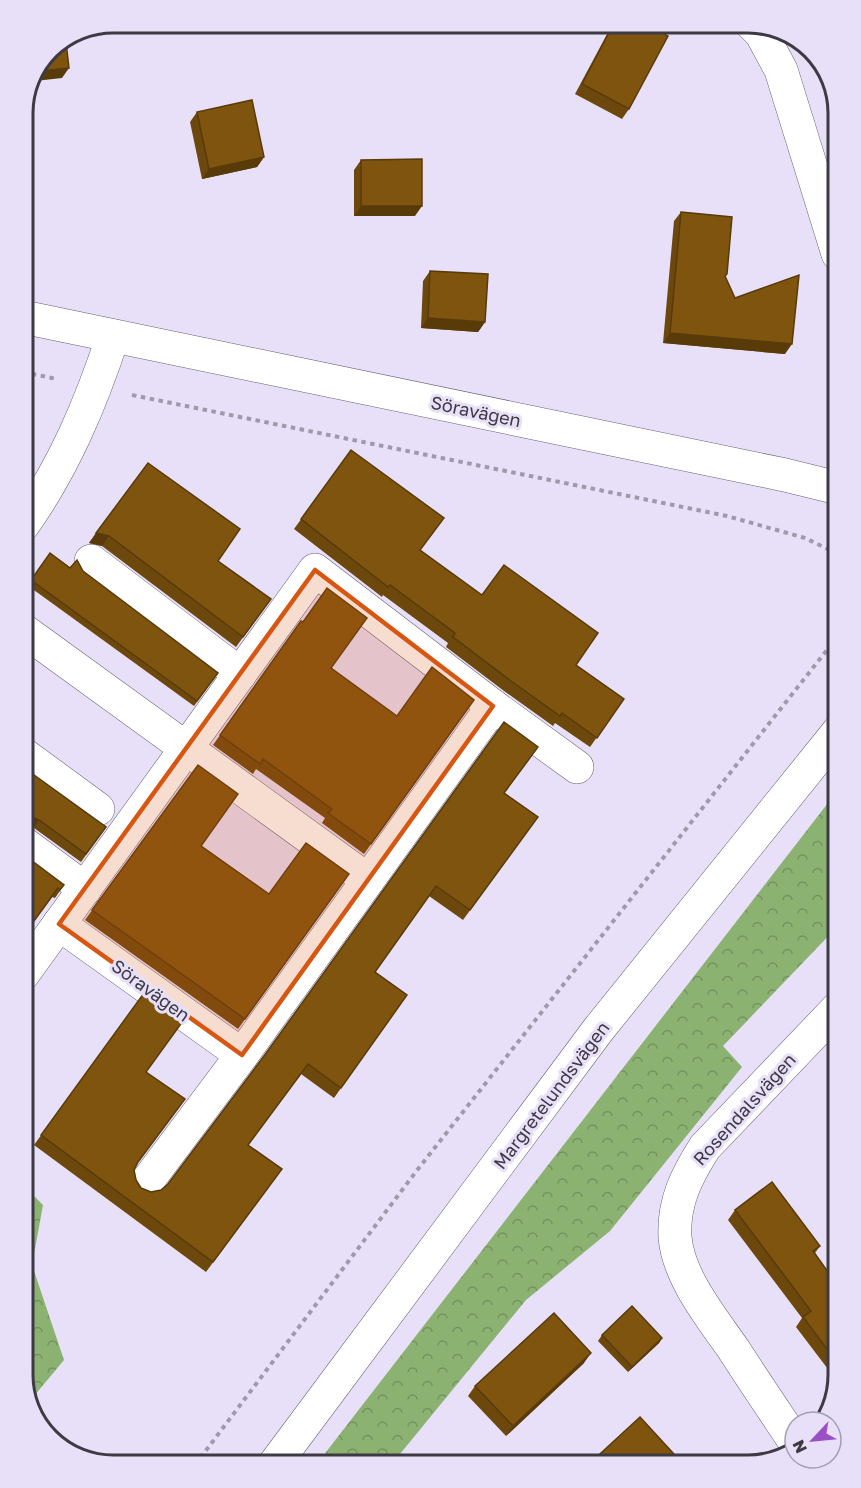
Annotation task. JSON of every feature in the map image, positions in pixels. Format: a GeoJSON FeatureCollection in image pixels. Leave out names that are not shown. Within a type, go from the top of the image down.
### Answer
{"type":"FeatureCollection","features":[{"type":"Feature","properties":{"kind":"street"},"geometry":{"type":"LineString","coordinates":[[762,35],[781,70],[828,222]]}},
{"type":"Feature","properties":{"kind":"street","name":"Söravägen"},"geometry":{"type":"LineString","coordinates":[[33,319],[828,486]]}},
{"type":"Feature","properties":{"kind":"street"},"geometry":{"type":"LineString","coordinates":[[33,510],[70,448],[96,388],[113,336]]}},
{"type":"Feature","properties":{"kind":"street"},"geometry":{"type":"LineString","coordinates":[[91,561],[240,674]]}},
{"type":"Feature","properties":{"kind":"street"},"geometry":{"type":"LineString","coordinates":[[33,959],[315,570],[493,706],[578,767]]}},
{"type":"Feature","properties":{"kind":"street"},"geometry":{"type":"LineString","coordinates":[[33,637],[368,880]]}},
{"type":"Feature","properties":{"kind":"street"},"geometry":{"type":"LineString","coordinates":[[146,1184],[242,1055],[493,706]]}},
{"type":"Feature","properties":{"kind":"street","name":"Margretelundsvägen"},"geometry":{"type":"LineString","coordinates":[[281,1455],[598,1030],[828,744]]}},
{"type":"Feature","properties":{"kind":"street"},"geometry":{"type":"LineString","coordinates":[[33,761],[98,808]]}},
{"type":"Feature","properties":{"kind":"street"},"geometry":{"type":"LineString","coordinates":[[33,851],[85,889]]}},
{"type":"Feature","properties":{"kind":"street","name":"Söravägen"},"geometry":{"type":"LineString","coordinates":[[59,924],[242,1055]]}},
{"type":"Feature","properties":{"kind":"street","name":"Rosendalsvägen"},"geometry":{"type":"LineString","coordinates":[[783,1424],[694,1290],[677,1248],[675,1237],[677,1206],[688,1173],[705,1147],[828,1018]]}},
{"type":"Feature","properties":{"kind":"path"},"geometry":{"type":"LineString","coordinates":[[33,374],[727,516],[805,538],[828,549]]}},
{"type":"Feature","properties":{"kind":"path"},"geometry":{"type":"LineString","coordinates":[[203,1455],[418,1169],[828,649]]}},
{"type":"Feature","properties":{"kind":"highlighted area"},"geometry":{"type":"Polygon","coordinates":[[[315,570],[493,706],[242,1055],[59,924],[315,570]]]}},
{"type":"Feature","properties":{"kind":"green space"},"geometry":{"type":"Polygon","coordinates":[[[828,803],[828,936],[723,1046],[742,1067],[610,1231],[526,1300],[399,1455],[324,1455],[828,803]]]}},
{"type":"Feature","properties":{"kind":"green space"},"geometry":{"type":"Polygon","coordinates":[[[33,1195],[43,1205],[33,1260],[33,1195]]]}},
{"type":"Feature","properties":{"kind":"green space"},"geometry":{"type":"Polygon","coordinates":[[[33,1268],[64,1360],[36,1394],[33,1376],[33,1268]]]}},
{"type":"Feature","properties":{"kind":"building"},"geometry":{"type":"Polygon","coordinates":[[[609,33],[662,33],[668,36],[629,109],[582,84],[609,33]]]}},
{"type":"Feature","properties":{"kind":"building"},"geometry":{"type":"Polygon","coordinates":[[[67,47],[69,68],[45,70],[67,47]]]}},
{"type":"Feature","properties":{"kind":"building"},"geometry":{"type":"Polygon","coordinates":[[[252,100],[264,157],[209,169],[197,112],[252,100]]]}},
{"type":"Feature","properties":{"kind":"building"},"geometry":{"type":"Polygon","coordinates":[[[422,159],[422,206],[361,206],[361,160],[422,159]]]}},
{"type":"Feature","properties":{"kind":"building"},"geometry":{"type":"Polygon","coordinates":[[[681,212],[732,217],[725,276],[735,298],[799,275],[792,344],[670,333],[681,212]]]}},
{"type":"Feature","properties":{"kind":"building"},"geometry":{"type":"Polygon","coordinates":[[[430,271],[488,274],[485,322],[428,318],[430,271]]]}},
{"type":"Feature","properties":{"kind":"building"},"geometry":{"type":"Polygon","coordinates":[[[351,450],[444,518],[420,550],[482,595],[504,565],[598,633],[576,665],[624,699],[597,738],[562,713],[560,716],[511,681],[453,637],[455,633],[390,585],[388,587],[301,519],[351,450]]]}},
{"type":"Feature","properties":{"kind":"building"},"geometry":{"type":"Polygon","coordinates":[[[148,463],[240,529],[218,561],[271,599],[243,637],[109,536],[96,533],[148,463]]]}},
{"type":"Feature","properties":{"kind":"building"},"geometry":{"type":"Polygon","coordinates":[[[50,553],[70,568],[77,560],[83,571],[218,673],[197,701],[33,581],[33,577],[50,553]]]}},
{"type":"Feature","properties":{"kind":"building"},"geometry":{"type":"Polygon","coordinates":[[[327,588],[367,618],[331,668],[397,716],[432,667],[474,700],[371,844],[328,813],[332,809],[263,759],[260,764],[220,735],[327,588]]]}},
{"type":"Feature","properties":{"kind":"building"},"geometry":{"type":"Polygon","coordinates":[[[504,722],[538,747],[504,793],[538,817],[470,910],[436,886],[375,972],[407,995],[341,1088],[308,1064],[248,1145],[282,1169],[213,1262],[41,1135],[144,993],[183,1021],[146,1072],[185,1099],[134,1170],[141,1188],[151,1192],[161,1190],[168,1184],[264,1056],[504,722]]]}},
{"type":"Feature","properties":{"kind":"building"},"geometry":{"type":"Polygon","coordinates":[[[198,765],[238,794],[201,846],[269,894],[306,843],[349,874],[245,1019],[92,910],[198,765]]]}},
{"type":"Feature","properties":{"kind":"building"},"geometry":{"type":"Polygon","coordinates":[[[33,774],[106,827],[86,854],[33,817],[33,774]]]}},
{"type":"Feature","properties":{"kind":"building"},"geometry":{"type":"Polygon","coordinates":[[[33,862],[64,885],[60,890],[58,888],[34,921],[33,862]]]}},
{"type":"Feature","properties":{"kind":"building"},"geometry":{"type":"Polygon","coordinates":[[[772,1182],[820,1246],[813,1251],[828,1272],[828,1351],[803,1317],[811,1311],[735,1210],[772,1182]]]}},
{"type":"Feature","properties":{"kind":"building"},"geometry":{"type":"Polygon","coordinates":[[[632,1306],[662,1338],[632,1367],[602,1335],[632,1306]]]}},
{"type":"Feature","properties":{"kind":"building"},"geometry":{"type":"Polygon","coordinates":[[[554,1313],[591,1353],[513,1426],[475,1386],[554,1313]]]}},
{"type":"Feature","properties":{"kind":"building"},"geometry":{"type":"Polygon","coordinates":[[[640,1417],[675,1455],[599,1455],[640,1417]]]}}]}
